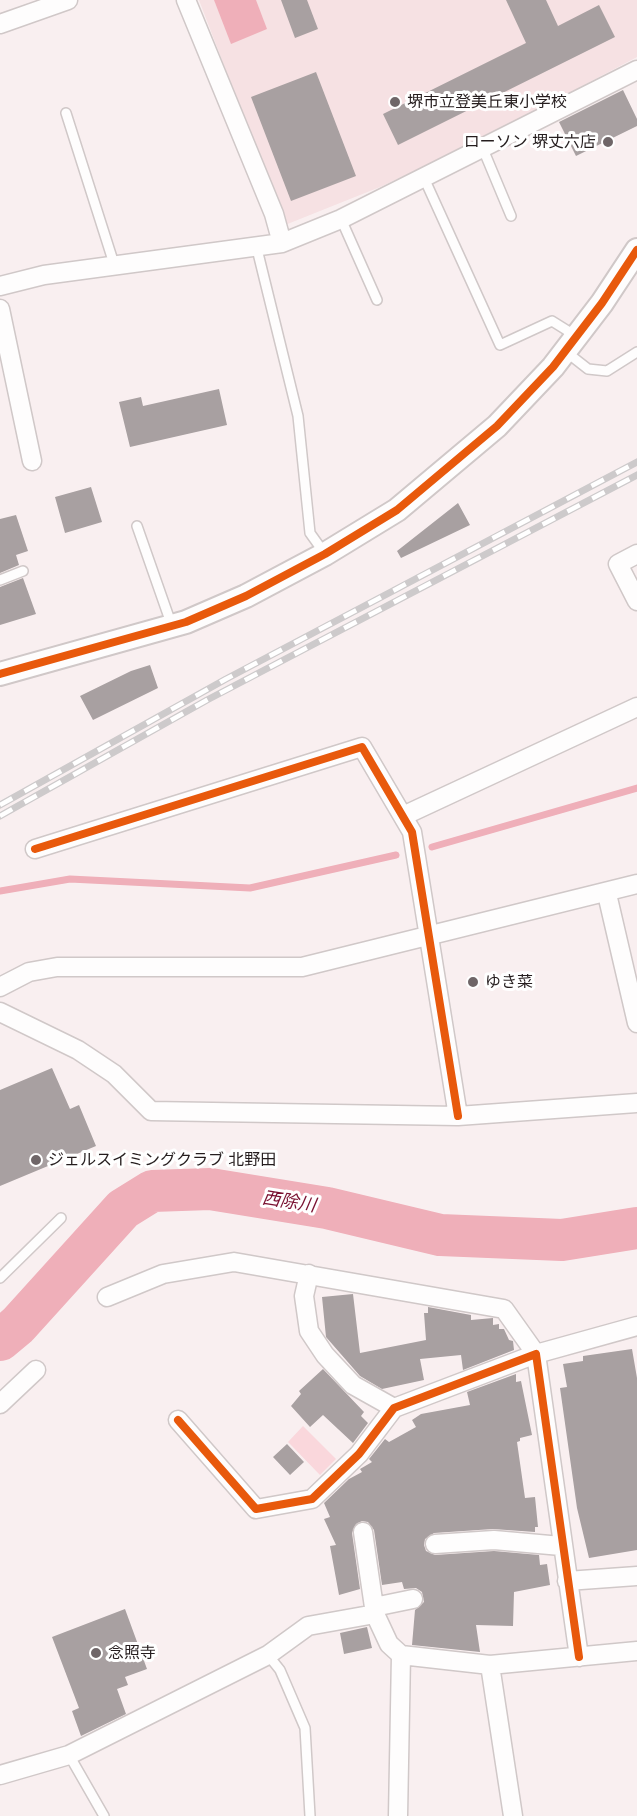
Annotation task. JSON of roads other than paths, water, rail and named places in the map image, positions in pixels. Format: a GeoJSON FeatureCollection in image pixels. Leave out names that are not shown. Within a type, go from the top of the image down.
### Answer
{"type":"FeatureCollection","features":[{"type":"Feature","properties":{"kind":"street"},"geometry":{"type":"LineString","coordinates":[[0,24],[68,0]]}},
{"type":"Feature","properties":{"kind":"street"},"geometry":{"type":"LineString","coordinates":[[186,0],[274,214],[282,243]]}},
{"type":"Feature","properties":{"kind":"street"},"geometry":{"type":"LineString","coordinates":[[0,286],[44,275],[257,249],[282,243],[340,219],[637,70]]}},
{"type":"Feature","properties":{"kind":"street"},"geometry":{"type":"LineString","coordinates":[[0,674],[172,626],[246,596],[325,554],[397,510],[456,463],[497,426],[571,343],[637,250]]}},
{"type":"Feature","properties":{"kind":"street"},"geometry":{"type":"LineString","coordinates":[[0,309],[32,461]]}},
{"type":"Feature","properties":{"kind":"street"},"geometry":{"type":"LineString","coordinates":[[637,554],[618,564],[637,601]]}},
{"type":"Feature","properties":{"kind":"street"},"geometry":{"type":"LineString","coordinates":[[403,816],[637,707]]}},
{"type":"Feature","properties":{"kind":"street"},"geometry":{"type":"LineString","coordinates":[[35,849],[363,747],[412,832],[427,938],[458,1116]]}},
{"type":"Feature","properties":{"kind":"street"},"geometry":{"type":"LineString","coordinates":[[0,987],[29,972],[57,967],[302,967],[607,894],[637,884]]}},
{"type":"Feature","properties":{"kind":"street"},"geometry":{"type":"LineString","coordinates":[[607,894],[637,1023]]}},
{"type":"Feature","properties":{"kind":"street"},"geometry":{"type":"LineString","coordinates":[[0,1012],[78,1050],[114,1074],[151,1112],[458,1116],[637,1103]]}},
{"type":"Feature","properties":{"kind":"street"},"geometry":{"type":"LineString","coordinates":[[107,1297],[164,1274],[234,1262],[504,1309],[536,1354],[561,1546],[579,1657]]}},
{"type":"Feature","properties":{"kind":"street"},"geometry":{"type":"LineString","coordinates":[[309,1274],[304,1296],[309,1332],[325,1355],[353,1385],[394,1408]]}},
{"type":"Feature","properties":{"kind":"street"},"geometry":{"type":"LineString","coordinates":[[178,1420],[256,1509],[312,1499],[359,1454],[394,1408],[536,1354],[637,1326]]}},
{"type":"Feature","properties":{"kind":"street"},"geometry":{"type":"LineString","coordinates":[[0,1404],[36,1370]]}},
{"type":"Feature","properties":{"kind":"street"},"geometry":{"type":"LineString","coordinates":[[363,1532],[375,1611],[389,1644],[401,1655],[490,1665],[637,1651]]}},
{"type":"Feature","properties":{"kind":"street"},"geometry":{"type":"LineString","coordinates":[[435,1544],[494,1540],[561,1546]]}},
{"type":"Feature","properties":{"kind":"street"},"geometry":{"type":"LineString","coordinates":[[567,1581],[637,1576]]}},
{"type":"Feature","properties":{"kind":"street"},"geometry":{"type":"LineString","coordinates":[[0,1775],[69,1755],[268,1655],[308,1626],[375,1611],[412,1599]]}},
{"type":"Feature","properties":{"kind":"street"},"geometry":{"type":"LineString","coordinates":[[398,1816],[401,1655]]}},
{"type":"Feature","properties":{"kind":"street"},"geometry":{"type":"LineString","coordinates":[[490,1665],[513,1816]]}},
{"type":"Feature","properties":{"kind":"lane"},"geometry":{"type":"LineString","coordinates":[[66,112],[115,267]]}},
{"type":"Feature","properties":{"kind":"lane"},"geometry":{"type":"LineString","coordinates":[[483,149],[511,216]]}},
{"type":"Feature","properties":{"kind":"lane"},"geometry":{"type":"LineString","coordinates":[[424,178],[500,345],[552,321],[571,343],[588,369],[607,371],[637,352]]}},
{"type":"Feature","properties":{"kind":"lane"},"geometry":{"type":"LineString","coordinates":[[340,219],[377,300]]}},
{"type":"Feature","properties":{"kind":"lane"},"geometry":{"type":"LineString","coordinates":[[257,249],[298,416],[310,533],[325,554]]}},
{"type":"Feature","properties":{"kind":"lane"},"geometry":{"type":"LineString","coordinates":[[137,526],[172,626]]}},
{"type":"Feature","properties":{"kind":"lane"},"geometry":{"type":"LineString","coordinates":[[0,580],[23,571]]}},
{"type":"Feature","properties":{"kind":"lane"},"geometry":{"type":"LineString","coordinates":[[0,1278],[62,1218]]}},
{"type":"Feature","properties":{"kind":"lane"},"geometry":{"type":"LineString","coordinates":[[268,1655],[280,1670],[305,1728],[310,1816]]}},
{"type":"Feature","properties":{"kind":"lane"},"geometry":{"type":"LineString","coordinates":[[69,1755],[104,1816]]}},
{"type":"Feature","properties":{"kind":"waterway"},"geometry":{"type":"LineString","coordinates":[[432,847],[637,788]]}},
{"type":"Feature","properties":{"kind":"waterway"},"geometry":{"type":"LineString","coordinates":[[0,891],[70,879],[250,888],[396,855]]}},
{"type":"Feature","properties":{"kind":"waterway","name":"西除川"},"geometry":{"type":"LineString","coordinates":[[0,1340],[18,1325],[123,1209],[152,1191],[210,1189],[327,1208],[440,1235],[562,1240],[637,1228]]}},
{"type":"Feature","properties":{"kind":"railway"},"geometry":{"type":"LineString","coordinates":[[0,805],[226,679],[637,462]]}},
{"type":"Feature","properties":{"kind":"railway"},"geometry":{"type":"LineString","coordinates":[[0,816],[207,700],[637,475]]}},
{"type":"Feature","properties":{"kind":"place","name":"堺市立登美丘東小学校"},"geometry":{"type":"Point","coordinates":[395,102]}},
{"type":"Feature","properties":{"kind":"place","name":"ローソン 堺丈六店"},"geometry":{"type":"Point","coordinates":[608,142]}},
{"type":"Feature","properties":{"kind":"place","name":"ゆき菜"},"geometry":{"type":"Point","coordinates":[473,982]}},
{"type":"Feature","properties":{"kind":"place","name":"ジェルスイミングクラブ 北野田"},"geometry":{"type":"Point","coordinates":[36,1160]}},
{"type":"Feature","properties":{"kind":"place","name":"念照寺"},"geometry":{"type":"Point","coordinates":[96,1653]}}]}
